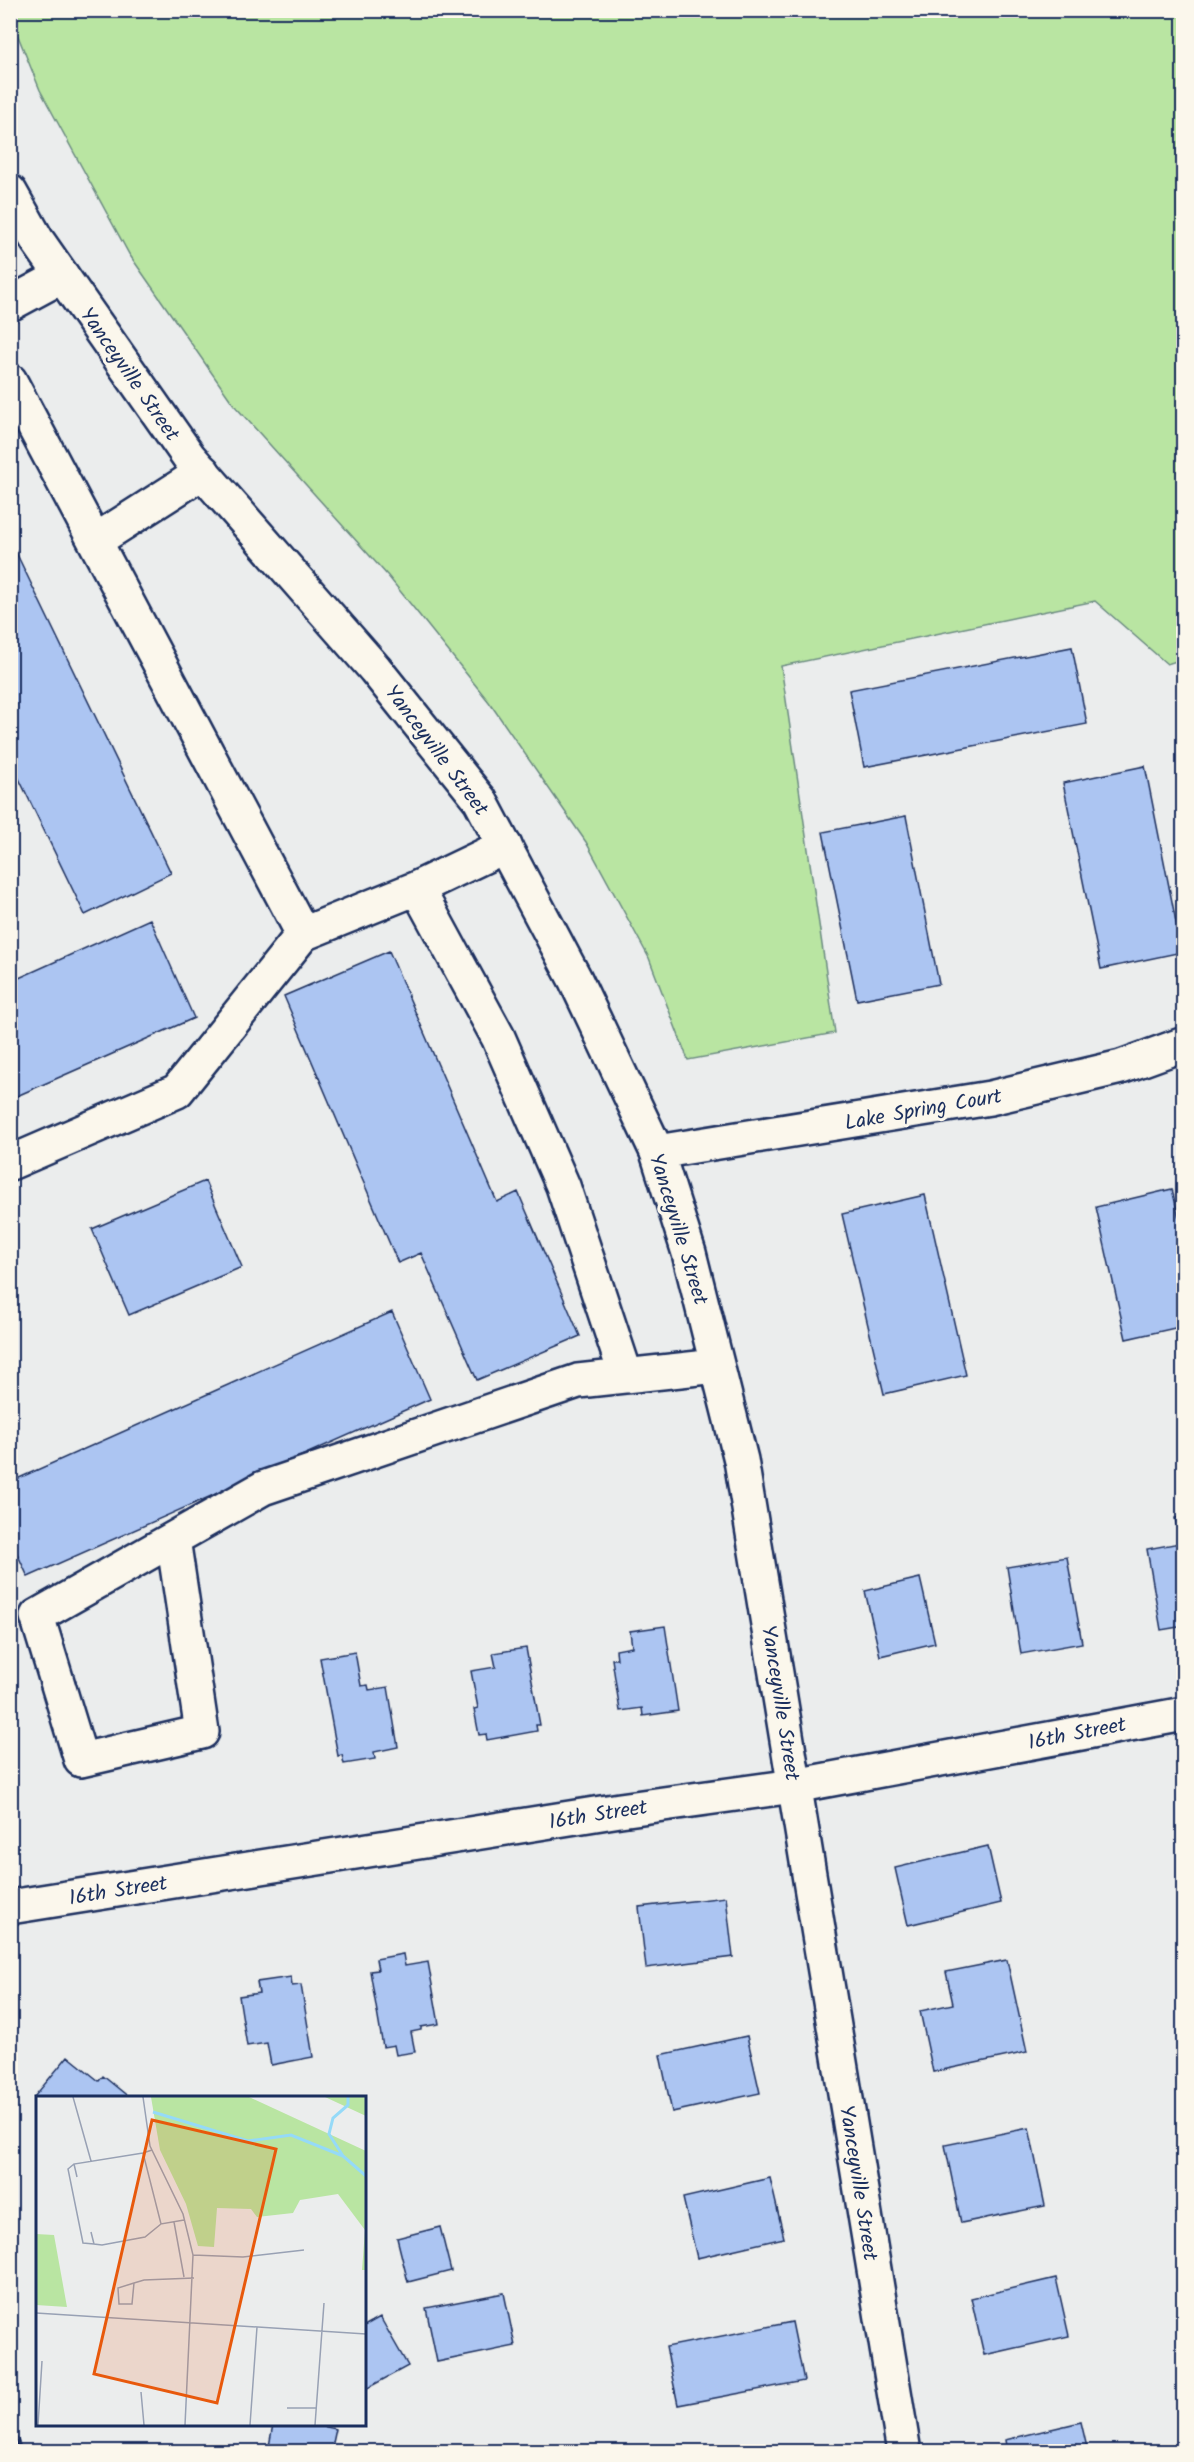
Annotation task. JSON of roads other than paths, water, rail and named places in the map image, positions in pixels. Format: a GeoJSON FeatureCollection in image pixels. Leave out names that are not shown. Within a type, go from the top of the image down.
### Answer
{"type":"FeatureCollection","features":[{"type":"Feature","properties":{"kind":"main road","name":"Yanceyville Street"},"geometry":{"type":"LineString","coordinates":[[10,192],[37,240],[189,457],[382,678],[480,800],[575,979],[657,1152],[689,1253],[741,1460],[904,2451]]}},
{"type":"Feature","properties":{"kind":"main road"},"geometry":{"type":"LineString","coordinates":[[10,304],[62,276]]}},
{"type":"Feature","properties":{"kind":"main road"},"geometry":{"type":"LineString","coordinates":[[10,381],[303,934]]}},
{"type":"Feature","properties":{"kind":"main road"},"geometry":{"type":"LineString","coordinates":[[95,541],[203,472]]}},
{"type":"Feature","properties":{"kind":"main road"},"geometry":{"type":"LineString","coordinates":[[10,1163],[177,1091],[303,934],[417,888],[505,846]]}},
{"type":"Feature","properties":{"kind":"main road"},"geometry":{"type":"LineString","coordinates":[[417,888],[498,1037],[562,1186],[626,1376]]}},
{"type":"Feature","properties":{"kind":"main road","name":"Lake Spring Court"},"geometry":{"type":"LineString","coordinates":[[657,1152],[990,1098],[1121,1066],[1184,1044]]}},
{"type":"Feature","properties":{"kind":"main road"},"geometry":{"type":"LineString","coordinates":[[173,1539],[202,1732],[81,1760],[38,1616],[173,1539],[263,1488],[578,1381],[717,1366]]}},
{"type":"Feature","properties":{"kind":"main road","name":"16th Street"},"geometry":{"type":"LineString","coordinates":[[10,1907],[620,1810],[794,1786],[1184,1714]]}},
{"type":"Feature","properties":{"kind":"railway"},"geometry":{"type":"LineString","coordinates":[[10,2429],[20,2452]]}}]}
